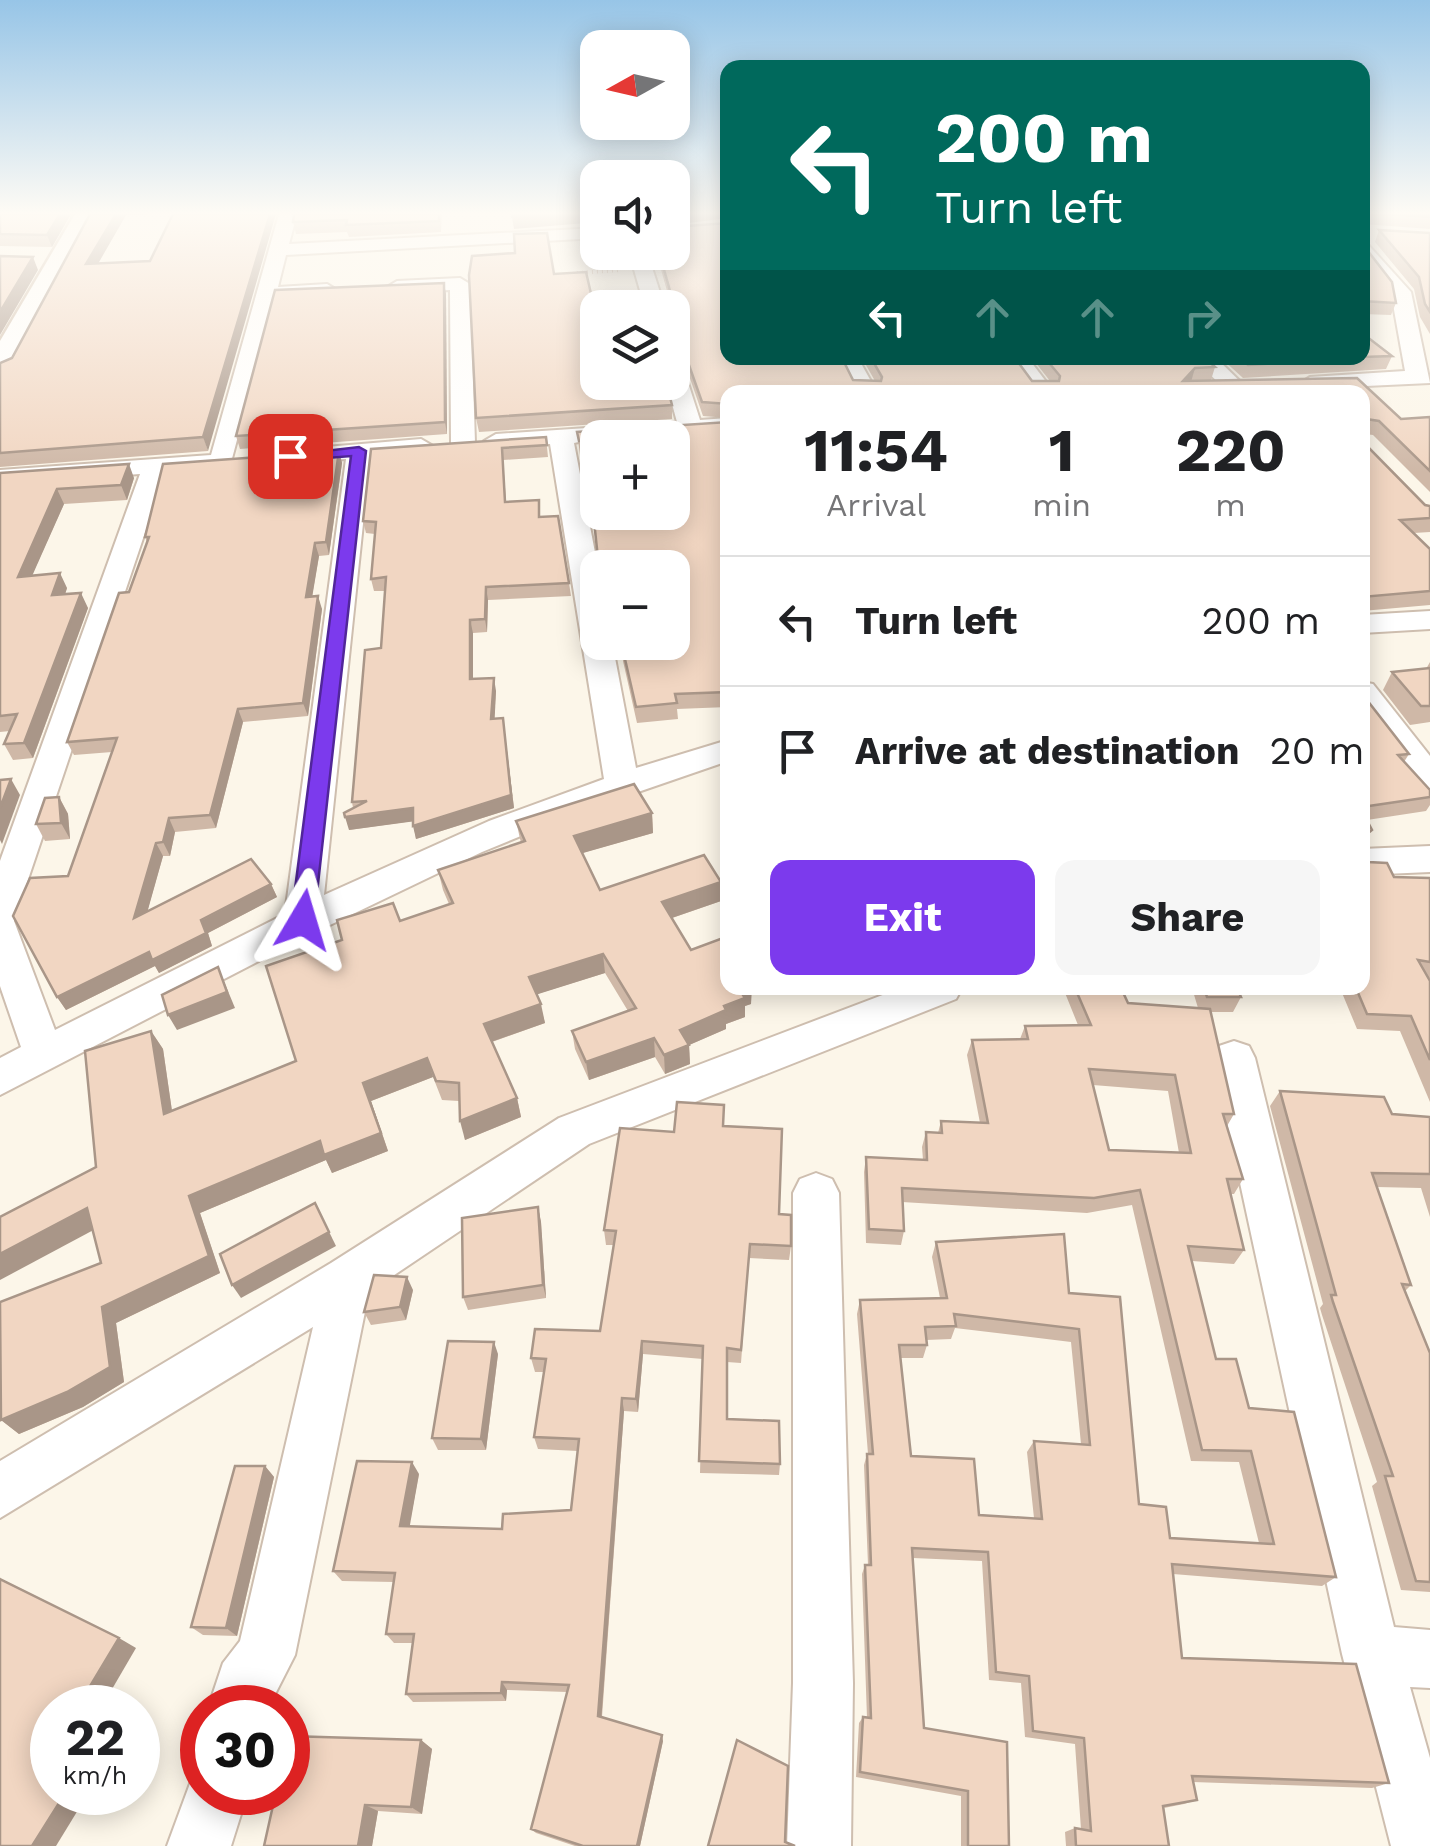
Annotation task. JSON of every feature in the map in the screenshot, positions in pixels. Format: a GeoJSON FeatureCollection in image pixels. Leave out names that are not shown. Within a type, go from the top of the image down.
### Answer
{"type":"FeatureCollection","features":[{"type":"Feature","properties":{"kind":"street"},"geometry":{"type":"LineString","coordinates":[[0,368],[40,300]]}},
{"type":"Feature","properties":{"kind":"street"},"geometry":{"type":"LineString","coordinates":[[240,460],[265,300]]}},
{"type":"Feature","properties":{"kind":"street"},"geometry":{"type":"LineString","coordinates":[[460,300],[463,443]]}},
{"type":"Feature","properties":{"kind":"street"},"geometry":{"type":"LineString","coordinates":[[1403,300],[1426,379]]}},
{"type":"Feature","properties":{"kind":"street"},"geometry":{"type":"LineString","coordinates":[[1405,300],[1430,302]]}},
{"type":"Feature","properties":{"kind":"street"},"geometry":{"type":"LineString","coordinates":[[1390,356],[1426,379]]}},
{"type":"Feature","properties":{"kind":"street"},"geometry":{"type":"LineString","coordinates":[[1022,365],[1038,385]]}},
{"type":"Feature","properties":{"kind":"street"},"geometry":{"type":"LineString","coordinates":[[1213,365],[1241,385]]}},
{"type":"Feature","properties":{"kind":"street"},"geometry":{"type":"LineString","coordinates":[[1334,385],[1426,379]]}},
{"type":"Feature","properties":{"kind":"street"},"geometry":{"type":"LineString","coordinates":[[682,400],[691,428]]}},
{"type":"Feature","properties":{"kind":"street"},"geometry":{"type":"LineString","coordinates":[[0,477],[720,426]]}},
{"type":"Feature","properties":{"kind":"street"},"geometry":{"type":"LineString","coordinates":[[562,437],[622,784]]}},
{"type":"Feature","properties":{"kind":"street"},"geometry":{"type":"LineString","coordinates":[[303,920],[359,451]]}},
{"type":"Feature","properties":{"kind":"street"},"geometry":{"type":"LineString","coordinates":[[0,913],[156,466]]}},
{"type":"Feature","properties":{"kind":"street"},"geometry":{"type":"LineString","coordinates":[[1370,624],[1430,620]]}},
{"type":"Feature","properties":{"kind":"street"},"geometry":{"type":"LineString","coordinates":[[1370,701],[1430,779]]}},
{"type":"Feature","properties":{"kind":"street"},"geometry":{"type":"LineString","coordinates":[[0,1078],[303,920],[474,841],[622,784],[720,753]]}},
{"type":"Feature","properties":{"kind":"street"},"geometry":{"type":"LineString","coordinates":[[1370,862],[1430,859]]}},
{"type":"Feature","properties":{"kind":"street"},"geometry":{"type":"LineString","coordinates":[[0,930],[44,1055]]}},
{"type":"Feature","properties":{"kind":"street"},"geometry":{"type":"LineString","coordinates":[[0,1491],[348,1279],[574,1131],[924,995]]}},
{"type":"Feature","properties":{"kind":"street"},"geometry":{"type":"LineString","coordinates":[[1234,1058],[1371,1654],[1423,1846]]}},
{"type":"Feature","properties":{"kind":"street"},"geometry":{"type":"LineString","coordinates":[[816,1194],[823,1682],[819,1846]]}},
{"type":"Feature","properties":{"kind":"street"},"geometry":{"type":"LineString","coordinates":[[244,1685],[266,1655],[348,1279]]}},
{"type":"Feature","properties":{"kind":"street"},"geometry":{"type":"LineString","coordinates":[[1371,1654],[1430,1659]]}},
{"type":"Feature","properties":{"kind":"street"},"geometry":{"type":"LineString","coordinates":[[199,1846],[209,1815]]}},
{"type":"Feature","properties":{"kind":"building"},"geometry":{"type":"Polygon","coordinates":[[[43,300],[244,300],[203,437],[0,453],[0,363],[12,358],[43,300]]]}},
{"type":"Feature","properties":{"kind":"building"},"geometry":{"type":"Polygon","coordinates":[[[272,300],[444,300],[445,422],[236,436],[272,300]]]}},
{"type":"Feature","properties":{"kind":"building"},"geometry":{"type":"Polygon","coordinates":[[[470,300],[580,300],[580,400],[671,400],[672,405],[476,418],[470,300]]]}},
{"type":"Feature","properties":{"kind":"building"},"geometry":{"type":"Polygon","coordinates":[[[690,300],[720,300],[720,365],[846,365],[853,380],[881,381],[875,365],[1020,365],[1032,381],[1059,381],[1060,376],[1051,365],[1213,365],[1195,368],[1183,381],[1357,378],[1365,385],[720,385],[720,403],[702,402],[690,368],[690,300]]]}},
{"type":"Feature","properties":{"kind":"building"},"geometry":{"type":"Polygon","coordinates":[[[1370,339],[1392,356],[1370,357],[1370,339]]]}},
{"type":"Feature","properties":{"kind":"building"},"geometry":{"type":"Polygon","coordinates":[[[1370,390],[1401,419],[1430,417],[1430,471],[1379,421],[1370,420],[1370,390]]]}},
{"type":"Feature","properties":{"kind":"building"},"geometry":{"type":"Polygon","coordinates":[[[720,423],[720,692],[675,694],[677,703],[636,707],[625,660],[690,660],[690,550],[597,550],[595,530],[690,530],[690,425],[720,423]]]}},
{"type":"Feature","properties":{"kind":"building"},"geometry":{"type":"Polygon","coordinates":[[[546,437],[547,445],[502,448],[505,502],[539,500],[539,517],[558,516],[569,583],[486,587],[485,619],[470,620],[470,679],[494,678],[491,719],[503,718],[511,795],[413,826],[413,808],[345,817],[344,813],[367,801],[352,802],[365,650],[381,648],[386,577],[371,579],[376,522],[363,521],[371,449],[546,437]]]}},
{"type":"Feature","properties":{"kind":"building"},"geometry":{"type":"Polygon","coordinates":[[[1370,449],[1430,506],[1430,518],[1400,520],[1430,549],[1430,591],[1370,596],[1370,449]]]}},
{"type":"Feature","properties":{"kind":"building"},"geometry":{"type":"Polygon","coordinates":[[[339,451],[326,542],[315,543],[306,597],[318,596],[303,703],[238,709],[210,815],[169,818],[163,842],[156,843],[134,918],[251,859],[271,884],[201,920],[206,933],[152,960],[149,952],[57,997],[13,916],[30,878],[68,876],[117,738],[67,742],[119,593],[129,592],[149,537],[145,537],[163,464],[339,451]]]}},
{"type":"Feature","properties":{"kind":"building"},"geometry":{"type":"Polygon","coordinates":[[[129,464],[121,485],[57,489],[18,577],[60,573],[52,595],[81,593],[24,743],[4,744],[17,714],[0,716],[0,473],[129,464]]]}},
{"type":"Feature","properties":{"kind":"building"},"geometry":{"type":"Polygon","coordinates":[[[1430,668],[1430,706],[1421,706],[1392,672],[1430,668]]]}},
{"type":"Feature","properties":{"kind":"building"},"geometry":{"type":"Polygon","coordinates":[[[1370,704],[1409,754],[1398,755],[1430,790],[1430,797],[1370,806],[1370,704]]]}},
{"type":"Feature","properties":{"kind":"building"},"geometry":{"type":"Polygon","coordinates":[[[11,779],[0,808],[0,780],[11,779]]]}},
{"type":"Feature","properties":{"kind":"building"},"geometry":{"type":"Polygon","coordinates":[[[634,784],[652,813],[574,836],[600,890],[704,855],[720,882],[662,902],[691,950],[720,939],[720,995],[745,998],[680,1030],[689,1045],[664,1055],[654,1038],[586,1062],[572,1031],[636,1008],[603,954],[529,977],[541,1004],[484,1024],[517,1098],[460,1121],[459,1083],[436,1081],[427,1058],[363,1083],[381,1133],[324,1155],[320,1141],[189,1196],[209,1256],[102,1307],[110,1367],[67,1392],[1,1420],[0,1302],[101,1263],[87,1208],[0,1254],[0,1217],[96,1167],[85,1051],[151,1031],[164,1114],[296,1061],[266,966],[342,940],[337,920],[393,903],[400,921],[453,903],[438,870],[525,841],[516,821],[634,784]]]}},
{"type":"Feature","properties":{"kind":"building"},"geometry":{"type":"Polygon","coordinates":[[[59,797],[61,823],[36,824],[45,798],[59,797]]]}},
{"type":"Feature","properties":{"kind":"building"},"geometry":{"type":"Polygon","coordinates":[[[1370,862],[1387,863],[1394,877],[1430,878],[1430,962],[1418,960],[1430,981],[1430,1060],[1411,1016],[1367,1014],[1359,995],[1370,995],[1370,862]]]}},
{"type":"Feature","properties":{"kind":"building"},"geometry":{"type":"Polygon","coordinates":[[[218,967],[227,992],[168,1015],[162,995],[218,967]]]}},
{"type":"Feature","properties":{"kind":"building"},"geometry":{"type":"Polygon","coordinates":[[[1078,995],[1124,995],[1128,1003],[1210,1009],[1234,1114],[1223,1114],[1243,1179],[1227,1179],[1244,1250],[1188,1246],[1216,1359],[1236,1359],[1249,1408],[1294,1412],[1336,1577],[1172,1564],[1182,1658],[1356,1664],[1389,1783],[1192,1776],[1197,1800],[1163,1806],[1169,1846],[1076,1846],[1075,1828],[1091,1831],[1084,1738],[1033,1731],[1029,1676],[996,1672],[988,1552],[912,1548],[924,1728],[1007,1742],[1009,1846],[968,1846],[968,1791],[860,1772],[863,1717],[871,1718],[865,1565],[871,1565],[867,1454],[873,1454],[860,1300],[947,1298],[936,1242],[1064,1234],[1069,1293],[1120,1297],[1139,1504],[1166,1507],[1170,1538],[1274,1544],[1251,1451],[1202,1450],[1140,1190],[1094,1198],[902,1188],[904,1231],[869,1229],[866,1157],[927,1160],[926,1132],[942,1133],[941,1121],[988,1123],[972,1040],[1028,1039],[1025,1026],[1091,1025],[1078,995]],[[1089,1069],[1109,1150],[1191,1153],[1175,1075],[1089,1069]],[[954,1314],[956,1326],[925,1327],[927,1345],[899,1345],[911,1456],[974,1459],[979,1515],[1042,1519],[1034,1441],[1090,1445],[1079,1329],[954,1314]]]}},
{"type":"Feature","properties":{"kind":"building"},"geometry":{"type":"Polygon","coordinates":[[[1206,995],[1241,997],[1207,997],[1206,995]]]}},
{"type":"Feature","properties":{"kind":"building"},"geometry":{"type":"Polygon","coordinates":[[[1280,1091],[1384,1097],[1392,1114],[1430,1117],[1430,1174],[1372,1173],[1411,1285],[1402,1284],[1430,1353],[1430,1582],[1416,1581],[1385,1476],[1393,1476],[1333,1302],[1331,1295],[1336,1295],[1280,1091]]]}},
{"type":"Feature","properties":{"kind":"building"},"geometry":{"type":"Polygon","coordinates":[[[677,1102],[724,1105],[723,1126],[782,1129],[779,1214],[791,1215],[791,1246],[750,1244],[741,1350],[727,1348],[727,1419],[779,1421],[780,1464],[699,1461],[703,1346],[642,1341],[636,1399],[622,1398],[598,1716],[662,1735],[637,1846],[583,1846],[531,1829],[569,1685],[502,1682],[501,1693],[406,1694],[414,1634],[386,1634],[395,1573],[333,1571],[357,1461],[412,1462],[400,1526],[502,1529],[503,1514],[571,1510],[579,1439],[534,1437],[546,1359],[531,1358],[535,1329],[600,1331],[616,1231],[604,1230],[620,1128],[674,1132],[677,1102]]]}},
{"type":"Feature","properties":{"kind":"building"},"geometry":{"type":"Polygon","coordinates":[[[315,1203],[329,1232],[232,1285],[220,1254],[315,1203]]]}},
{"type":"Feature","properties":{"kind":"building"},"geometry":{"type":"Polygon","coordinates":[[[538,1207],[543,1285],[463,1297],[462,1218],[538,1207]]]}},
{"type":"Feature","properties":{"kind":"building"},"geometry":{"type":"Polygon","coordinates":[[[374,1275],[407,1277],[400,1307],[364,1312],[374,1275]]]}},
{"type":"Feature","properties":{"kind":"building"},"geometry":{"type":"Polygon","coordinates":[[[448,1341],[494,1342],[481,1439],[432,1438],[448,1341]]]}},
{"type":"Feature","properties":{"kind":"building"},"geometry":{"type":"Polygon","coordinates":[[[235,1466],[265,1466],[226,1628],[191,1627],[235,1466]]]}},
{"type":"Feature","properties":{"kind":"building"},"geometry":{"type":"Polygon","coordinates":[[[0,1579],[119,1638],[91,1685],[30,1685],[30,1815],[52,1815],[32,1846],[0,1846],[0,1579]]]}},
{"type":"Feature","properties":{"kind":"building"},"geometry":{"type":"Polygon","coordinates":[[[310,1737],[421,1740],[411,1807],[365,1805],[358,1846],[264,1846],[271,1815],[310,1815],[310,1737]]]}},
{"type":"Feature","properties":{"kind":"building"},"geometry":{"type":"Polygon","coordinates":[[[737,1740],[788,1766],[785,1842],[795,1846],[708,1846],[737,1740]]]}},
{"type":"Feature","properties":{"kind":"route"},"geometry":{"type":"LineString","coordinates":[[290,456],[359,451],[303,920]]}}]}
